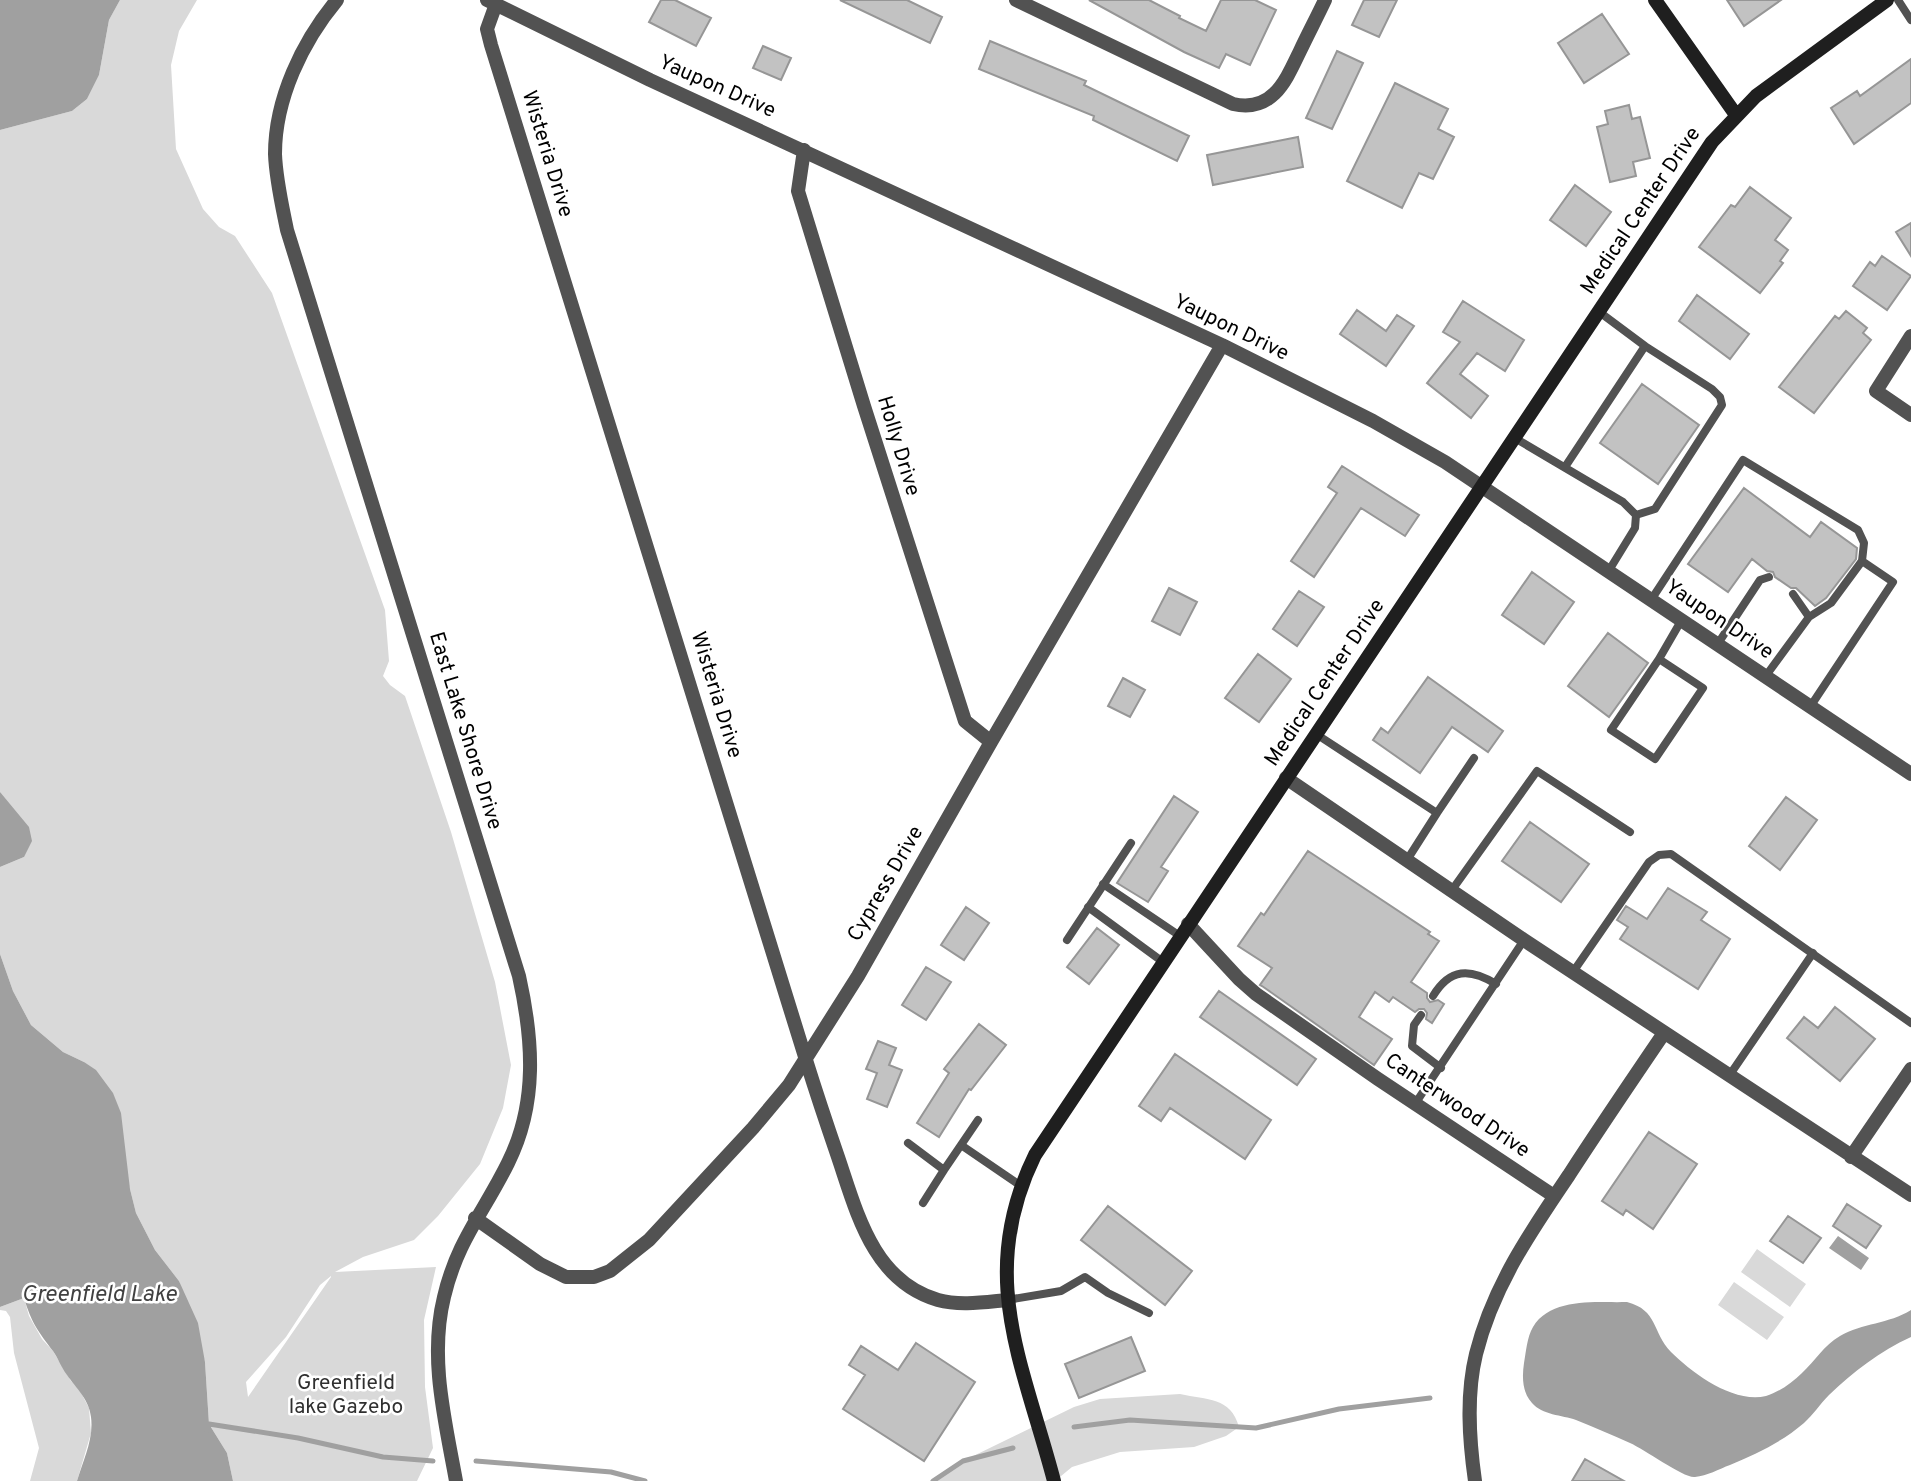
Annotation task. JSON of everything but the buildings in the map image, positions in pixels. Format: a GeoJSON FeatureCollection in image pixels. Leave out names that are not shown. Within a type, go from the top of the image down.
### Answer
{"type":"FeatureCollection","features":[{"type":"Feature","properties":{"kind":"street","name":"East Lake Shore Drive"},"geometry":{"type":"LineString","coordinates":[[337,0],[310,38],[288,86],[276,139],[278,185],[287,230],[519,976],[531,1042],[531,1076],[521,1134],[508,1163],[456,1254],[439,1317],[440,1385],[456,1481]]}},
{"type":"Feature","properties":{"kind":"street"},"geometry":{"type":"LineString","coordinates":[[1016,0],[1242,106],[1262,103],[1279,90],[1325,0]]}},
{"type":"Feature","properties":{"kind":"street"},"geometry":{"type":"LineString","coordinates":[[1655,0],[1736,115]]}},
{"type":"Feature","properties":{"kind":"street","name":"Medical Center Drive"},"geometry":{"type":"LineString","coordinates":[[1054,1481],[1017,1347],[1007,1300],[1009,1230],[1021,1186],[1042,1142],[1712,142],[1756,96],[1887,0]]}},
{"type":"Feature","properties":{"kind":"street","name":"Yaupon Drive"},"geometry":{"type":"LineString","coordinates":[[491,2],[650,80],[1222,345],[1373,421],[1480,486],[1911,774]]}},
{"type":"Feature","properties":{"kind":"street","name":"Wisteria Drive"},"geometry":{"type":"LineString","coordinates":[[491,2],[487,29],[491,45],[806,1060],[857,1213],[872,1246],[882,1260],[909,1286],[940,1300],[979,1303],[1007,1300]]}},
{"type":"Feature","properties":{"kind":"street","name":"Holly Drive"},"geometry":{"type":"LineString","coordinates":[[804,150],[798,191],[863,406],[965,720],[991,742]]}},
{"type":"Feature","properties":{"kind":"street"},"geometry":{"type":"LineString","coordinates":[[1911,337],[1876,391],[1911,415]]}},
{"type":"Feature","properties":{"kind":"street","name":"Cypress Drive"},"geometry":{"type":"LineString","coordinates":[[475,1218],[540,1264],[566,1277],[594,1277],[610,1271],[649,1240],[753,1128],[789,1085],[858,976],[1222,345]]}},
{"type":"Feature","properties":{"kind":"street"},"geometry":{"type":"LineString","coordinates":[[1286,778],[1524,940],[1911,1194]]}},
{"type":"Feature","properties":{"kind":"street","name":"Canterwood Drive"},"geometry":{"type":"LineString","coordinates":[[1184,930],[1256,994],[1554,1196]]}},
{"type":"Feature","properties":{"kind":"street"},"geometry":{"type":"LineString","coordinates":[[1475,1481],[1469,1415],[1476,1355],[1495,1297],[1507,1271],[1554,1196],[1664,1033]]}},
{"type":"Feature","properties":{"kind":"street"},"geometry":{"type":"LineString","coordinates":[[1851,1157],[1911,1069]]}},
{"type":"Feature","properties":{"kind":"lane"},"geometry":{"type":"LineString","coordinates":[[1898,0],[1911,20]]}},
{"type":"Feature","properties":{"kind":"lane"},"geometry":{"type":"LineString","coordinates":[[1598,311],[1645,346],[1712,389],[1720,397],[1722,405],[1655,509],[1636,515]]}},
{"type":"Feature","properties":{"kind":"lane"},"geometry":{"type":"LineString","coordinates":[[1565,467],[1645,346]]}},
{"type":"Feature","properties":{"kind":"lane"},"geometry":{"type":"LineString","coordinates":[[1513,437],[1623,502],[1636,515],[1635,528],[1608,572]]}},
{"type":"Feature","properties":{"kind":"lane"},"geometry":{"type":"LineString","coordinates":[[1651,600],[1743,460],[1858,530],[1864,543],[1862,561],[1831,603],[1809,617],[1765,677]]}},
{"type":"Feature","properties":{"kind":"lane"},"geometry":{"type":"LineString","coordinates":[[1810,707],[1893,582],[1862,561]]}},
{"type":"Feature","properties":{"kind":"lane"},"geometry":{"type":"LineString","coordinates":[[1717,645],[1760,580],[1769,577]]}},
{"type":"Feature","properties":{"kind":"lane"},"geometry":{"type":"LineString","coordinates":[[1793,594],[1809,617]]}},
{"type":"Feature","properties":{"kind":"lane"},"geometry":{"type":"LineString","coordinates":[[1659,659],[1703,688],[1655,759],[1611,730],[1681,621]]}},
{"type":"Feature","properties":{"kind":"lane"},"geometry":{"type":"LineString","coordinates":[[1316,734],[1437,813]]}},
{"type":"Feature","properties":{"kind":"lane"},"geometry":{"type":"LineString","coordinates":[[1407,860],[1474,758]]}},
{"type":"Feature","properties":{"kind":"lane"},"geometry":{"type":"LineString","coordinates":[[1452,890],[1537,771],[1630,832]]}},
{"type":"Feature","properties":{"kind":"lane"},"geometry":{"type":"LineString","coordinates":[[1067,940],[1131,842]]}},
{"type":"Feature","properties":{"kind":"lane"},"geometry":{"type":"LineString","coordinates":[[1573,972],[1649,862],[1659,855],[1671,854],[1911,1023]]}},
{"type":"Feature","properties":{"kind":"lane"},"geometry":{"type":"LineString","coordinates":[[1103,884],[1184,930]]}},
{"type":"Feature","properties":{"kind":"lane"},"geometry":{"type":"LineString","coordinates":[[1088,907],[1163,962]]}},
{"type":"Feature","properties":{"kind":"lane"},"geometry":{"type":"LineString","coordinates":[[1415,1104],[1524,940]]}},
{"type":"Feature","properties":{"kind":"lane"},"geometry":{"type":"LineString","coordinates":[[1729,1076],[1813,953]]}},
{"type":"Feature","properties":{"kind":"lane"},"geometry":{"type":"LineString","coordinates":[[1433,996],[1439,986],[1453,974],[1479,973],[1496,984]]}},
{"type":"Feature","properties":{"kind":"lane"},"geometry":{"type":"LineString","coordinates":[[1421,1015],[1414,1025],[1412,1046],[1441,1068]]}},
{"type":"Feature","properties":{"kind":"lane"},"geometry":{"type":"LineString","coordinates":[[923,1203],[978,1120]]}},
{"type":"Feature","properties":{"kind":"lane"},"geometry":{"type":"LineString","coordinates":[[908,1143],[944,1170]]}},
{"type":"Feature","properties":{"kind":"lane"},"geometry":{"type":"LineString","coordinates":[[961,1145],[1021,1186]]}},
{"type":"Feature","properties":{"kind":"lane"},"geometry":{"type":"LineString","coordinates":[[1007,1300],[1061,1291],[1085,1277],[1108,1293],[1149,1313]]}},
{"type":"Feature","properties":{"kind":"green space","name":"Greenfield lake Gazebo"},"geometry":{"type":"Polygon","coordinates":[[[120,0],[197,0],[179,31],[171,65],[176,149],[203,209],[219,227],[235,236],[272,293],[385,610],[389,661],[383,676],[405,696],[451,832],[495,982],[511,1065],[503,1108],[480,1164],[438,1216],[414,1240],[363,1257],[335,1272],[436,1267],[424,1320],[425,1387],[433,1448],[417,1481],[233,1481],[227,1453],[209,1424],[205,1362],[179,1281],[155,1250],[136,1213],[130,1189],[84,1062],[63,1052],[31,1025],[13,991],[0,954],[0,867],[24,857],[0,792],[0,130],[72,111],[87,99],[99,75],[109,20],[120,0]],[[331,1277],[320,1285],[286,1337],[246,1382],[248,1397],[331,1277]]]}},
{"type":"Feature","properties":{"kind":"green space"},"geometry":{"type":"Polygon","coordinates":[[[1757,1249],[1806,1284],[1790,1307],[1741,1272],[1757,1249]]]}},
{"type":"Feature","properties":{"kind":"green space"},"geometry":{"type":"Polygon","coordinates":[[[1734,1282],[1784,1317],[1767,1340],[1718,1305],[1734,1282]]]}},
{"type":"Feature","properties":{"kind":"green space"},"geometry":{"type":"Polygon","coordinates":[[[24,1298],[29,1316],[42,1339],[78,1387],[89,1408],[91,1433],[77,1481],[30,1481],[39,1448],[14,1353],[10,1317],[6,1311],[0,1310],[0,1307],[24,1298]]]}},
{"type":"Feature","properties":{"kind":"green space"},"geometry":{"type":"Polygon","coordinates":[[[1180,1394],[1224,1405],[1235,1417],[1239,1427],[1226,1436],[1194,1447],[1120,1452],[1072,1467],[1055,1481],[933,1481],[963,1461],[1074,1407],[1100,1399],[1180,1394]]]}},
{"type":"Feature","properties":{"kind":"water"},"geometry":{"type":"Polygon","coordinates":[[[0,0],[120,0],[109,20],[99,75],[87,99],[72,111],[0,130],[0,0]]]}},
{"type":"Feature","properties":{"kind":"water"},"geometry":{"type":"Polygon","coordinates":[[[0,792],[29,827],[32,841],[24,857],[0,867],[0,792]]]}},
{"type":"Feature","properties":{"kind":"water","name":"Greenfield Lake"},"geometry":{"type":"Polygon","coordinates":[[[0,954],[13,991],[31,1025],[63,1052],[96,1070],[113,1093],[121,1113],[130,1189],[136,1213],[155,1250],[179,1281],[198,1323],[205,1362],[209,1424],[227,1453],[233,1481],[77,1481],[91,1433],[88,1405],[36,1327],[24,1298],[0,1307],[0,954]]]}},
{"type":"Feature","properties":{"kind":"water"},"geometry":{"type":"Polygon","coordinates":[[[1838,1236],[1869,1258],[1861,1270],[1829,1248],[1838,1236]]]}},
{"type":"Feature","properties":{"kind":"water"},"geometry":{"type":"Polygon","coordinates":[[[1589,1302],[1627,1302],[1650,1316],[1671,1352],[1690,1369],[1727,1391],[1754,1397],[1766,1396],[1785,1387],[1829,1344],[1857,1328],[1903,1315],[1911,1310],[1911,1337],[1857,1370],[1829,1395],[1804,1423],[1787,1436],[1740,1461],[1695,1477],[1610,1434],[1541,1410],[1526,1394],[1523,1374],[1527,1345],[1533,1327],[1541,1317],[1563,1306],[1589,1302]]]}},
{"type":"Feature","properties":{"kind":"waterway"},"geometry":{"type":"LineString","coordinates":[[1074,1427],[1130,1420],[1256,1428],[1339,1409],[1430,1398]]}},
{"type":"Feature","properties":{"kind":"waterway"},"geometry":{"type":"LineString","coordinates":[[207,1430],[209,1424],[298,1438],[383,1457],[433,1461]]}},
{"type":"Feature","properties":{"kind":"waterway"},"geometry":{"type":"LineString","coordinates":[[933,1481],[963,1461],[1013,1448]]}},
{"type":"Feature","properties":{"kind":"waterway"},"geometry":{"type":"LineString","coordinates":[[476,1461],[611,1472],[645,1481]]}}]}
